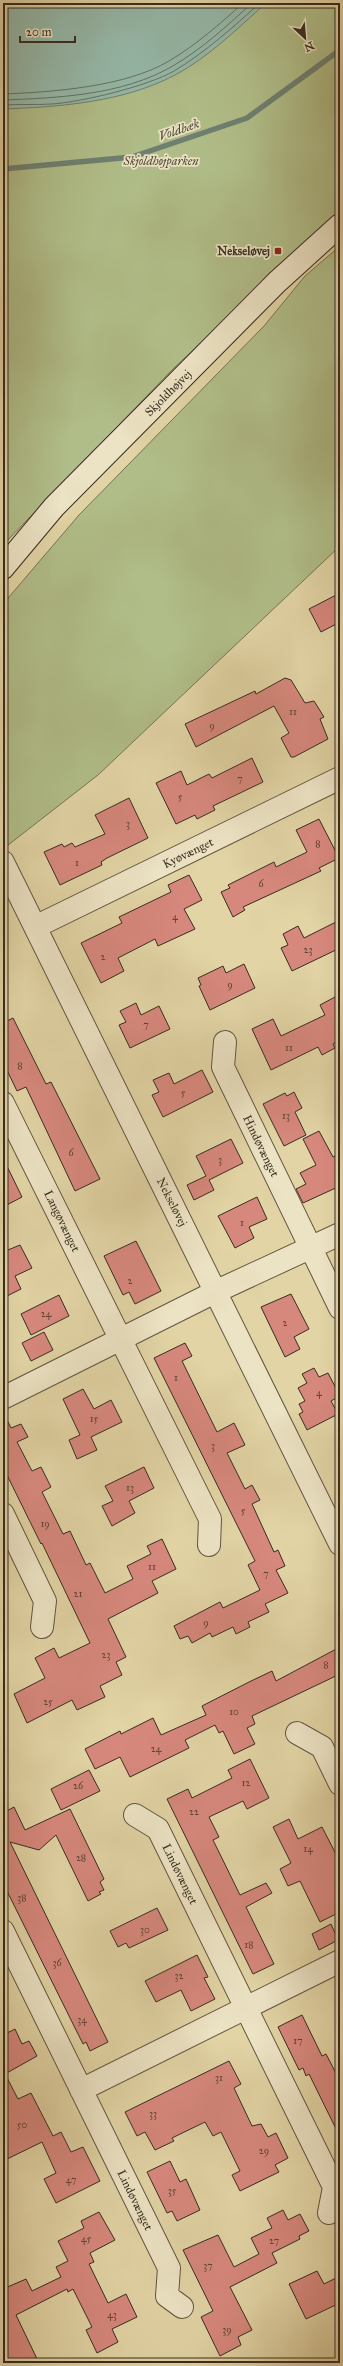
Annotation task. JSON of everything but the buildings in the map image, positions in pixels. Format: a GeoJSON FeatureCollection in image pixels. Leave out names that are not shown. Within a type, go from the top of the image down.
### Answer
{"type":"FeatureCollection","features":[{"type":"Feature","properties":{"kind":"street","name":"Skjoldhøjvej"},"geometry":{"type":"LineString","coordinates":[[3,568],[54,507],[277,282],[340,225]]}},
{"type":"Feature","properties":{"kind":"street","name":"Kyøvænget"},"geometry":{"type":"LineString","coordinates":[[35,927],[340,778]]}},
{"type":"Feature","properties":{"kind":"street","name":"Nekseløvej"},"geometry":{"type":"LineString","coordinates":[[3,862],[217,1291],[340,1544]]}},
{"type":"Feature","properties":{"kind":"street","name":"Hindøvænget"},"geometry":{"type":"LineString","coordinates":[[225,1042],[223,1067],[340,1308]]}},
{"type":"Feature","properties":{"kind":"street","name":"Langøvænget"},"geometry":{"type":"LineString","coordinates":[[3,1103],[210,1519],[209,1545]]}},
{"type":"Feature","properties":{"kind":"street"},"geometry":{"type":"LineString","coordinates":[[3,1398],[217,1291],[340,1234]]}},
{"type":"Feature","properties":{"kind":"street"},"geometry":{"type":"LineString","coordinates":[[3,1514],[45,1601],[42,1627]]}},
{"type":"Feature","properties":{"kind":"street"},"geometry":{"type":"LineString","coordinates":[[297,1733],[322,1747],[340,1784]]}},
{"type":"Feature","properties":{"kind":"street","name":"Lindøvænget"},"geometry":{"type":"LineString","coordinates":[[136,1816],[158,1829],[334,2187],[329,2213]]}},
{"type":"Feature","properties":{"kind":"street","name":"Lindøvænget"},"geometry":{"type":"LineString","coordinates":[[3,1931],[169,2268],[167,2296],[182,2307]]}},
{"type":"Feature","properties":{"kind":"street"},"geometry":{"type":"LineString","coordinates":[[81,2090],[340,1962]]}},
{"type":"Feature","properties":{"kind":"green space","name":"Skjoldhøjparken"},"geometry":{"type":"Polygon","coordinates":[[[3,3],[340,3],[340,212],[174,368],[3,545],[3,3]]]}},
{"type":"Feature","properties":{"kind":"green space"},"geometry":{"type":"Polygon","coordinates":[[[340,246],[340,546],[98,775],[3,849],[3,604],[79,515],[264,326],[305,276],[340,246]]]}},
{"type":"Feature","properties":{"kind":"water"},"geometry":{"type":"Polygon","coordinates":[[[3,3],[266,3],[223,42],[200,60],[175,75],[155,84],[113,97],[91,101],[47,107],[3,109],[3,3]]]}},
{"type":"Feature","properties":{"kind":"waterway","name":"Voldbæk"},"geometry":{"type":"LineString","coordinates":[[3,169],[132,157],[247,118],[340,50]]}},
{"type":"Feature","properties":{"kind":"place","name":"Nekseløvej"},"geometry":{"type":"Point","coordinates":[278,251]}}]}
